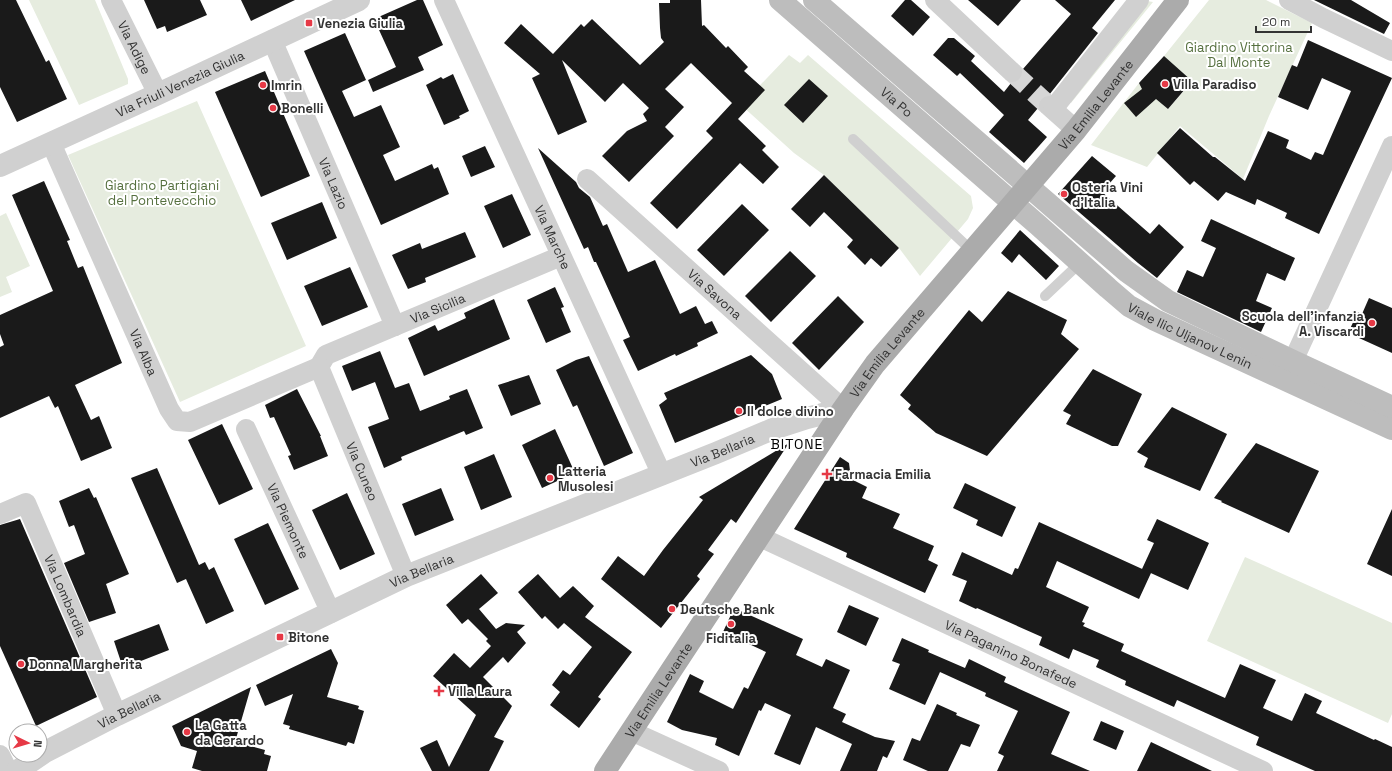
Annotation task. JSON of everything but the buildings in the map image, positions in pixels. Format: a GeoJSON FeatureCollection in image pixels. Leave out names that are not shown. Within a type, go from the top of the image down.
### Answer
{"type":"FeatureCollection","features":[{"type":"Feature","properties":{"kind":"main road","name":"Via Po"},"geometry":{"type":"LineString","coordinates":[[780,0],[1013,204]]}},
{"type":"Feature","properties":{"kind":"main road","name":"Via Po"},"geometry":{"type":"LineString","coordinates":[[814,0],[1028,186]]}},
{"type":"Feature","properties":{"kind":"main road","name":"Via Emilia Levante"},"geometry":{"type":"LineString","coordinates":[[605,771],[843,409],[876,364],[1076,130],[1178,0]]}},
{"type":"Feature","properties":{"kind":"main road","name":"Viale Ilic Uljanov Lenin"},"geometry":{"type":"LineString","coordinates":[[1028,186],[1126,271],[1168,301],[1392,407]]}},
{"type":"Feature","properties":{"kind":"main road","name":"Viale Ilic Uljanov Lenin"},"geometry":{"type":"LineString","coordinates":[[1013,204],[1129,306],[1155,320],[1392,429]]}},
{"type":"Feature","properties":{"kind":"street","name":"Via Adige"},"geometry":{"type":"LineString","coordinates":[[111,0],[158,94]]}},
{"type":"Feature","properties":{"kind":"street","name":"Via Friuli Venezia Giulia"},"geometry":{"type":"LineString","coordinates":[[0,166],[359,0]]}},
{"type":"Feature","properties":{"kind":"street","name":"Via Marche"},"geometry":{"type":"LineString","coordinates":[[444,0],[662,475]]}},
{"type":"Feature","properties":{"kind":"street"},"geometry":{"type":"LineString","coordinates":[[935,0],[1012,72]]}},
{"type":"Feature","properties":{"kind":"street"},"geometry":{"type":"LineString","coordinates":[[1076,130],[1051,108],[1139,0]]}},
{"type":"Feature","properties":{"kind":"street"},"geometry":{"type":"LineString","coordinates":[[1289,0],[1392,51]]}},
{"type":"Feature","properties":{"kind":"street","name":"Via Lazio"},"geometry":{"type":"LineString","coordinates":[[272,40],[395,326]]}},
{"type":"Feature","properties":{"kind":"street","name":"Via Alba"},"geometry":{"type":"LineString","coordinates":[[51,143],[169,409],[177,421],[190,422],[319,367]]}},
{"type":"Feature","properties":{"kind":"street"},"geometry":{"type":"LineString","coordinates":[[1293,361],[1392,146]]}},
{"type":"Feature","properties":{"kind":"street","name":"Via Savona"},"geometry":{"type":"LineString","coordinates":[[587,179],[843,409]]}},
{"type":"Feature","properties":{"kind":"street","name":"Via Sicilia"},"geometry":{"type":"LineString","coordinates":[[319,367],[326,355],[562,256]]}},
{"type":"Feature","properties":{"kind":"street","name":"Via Cuneo"},"geometry":{"type":"LineString","coordinates":[[319,367],[406,576]]}},
{"type":"Feature","properties":{"kind":"street","name":"Via Bellaria"},"geometry":{"type":"LineString","coordinates":[[17,771],[45,752],[117,715],[406,576],[662,475],[773,429],[806,418],[843,409]]}},
{"type":"Feature","properties":{"kind":"street","name":"Via Piemonte"},"geometry":{"type":"LineString","coordinates":[[246,429],[331,613]]}},
{"type":"Feature","properties":{"kind":"street","name":"Via Lombardia"},"geometry":{"type":"LineString","coordinates":[[0,514],[26,503],[117,715]]}},
{"type":"Feature","properties":{"kind":"street","name":"Via Paganino Bonafede"},"geometry":{"type":"LineString","coordinates":[[760,537],[1263,771]]}},
{"type":"Feature","properties":{"kind":"street"},"geometry":{"type":"LineString","coordinates":[[631,731],[719,771]]}},
{"type":"Feature","properties":{"kind":"street"},"geometry":{"type":"LineString","coordinates":[[0,755],[8,771]]}},
{"type":"Feature","properties":{"kind":"lane"},"geometry":{"type":"LineString","coordinates":[[852,139],[972,251]]}},
{"type":"Feature","properties":{"kind":"lane"},"geometry":{"type":"LineString","coordinates":[[1045,296],[1080,263]]}},
{"type":"Feature","properties":{"kind":"green space"},"geometry":{"type":"Polygon","coordinates":[[[29,0],[95,0],[128,79],[128,84],[79,105],[29,0]]]}},
{"type":"Feature","properties":{"kind":"green space","name":"Giardino Vittorina Dal Monte"},"geometry":{"type":"Polygon","coordinates":[[[1209,0],[1266,0],[1312,23],[1269,116],[1243,179],[1180,126],[1147,167],[1091,145],[1139,83],[1168,109],[1192,82],[1164,56],[1209,0]]]}},
{"type":"Feature","properties":{"kind":"green space"},"geometry":{"type":"Polygon","coordinates":[[[1147,1],[1153,2],[1071,103],[1069,100],[1147,1]]]}},
{"type":"Feature","properties":{"kind":"green space"},"geometry":{"type":"Polygon","coordinates":[[[789,55],[800,63],[808,55],[971,196],[973,208],[968,219],[920,276],[899,248],[824,175],[794,153],[741,105],[789,55]]]}},
{"type":"Feature","properties":{"kind":"green space","name":"Giardino Partigiani del Pontevecchio"},"geometry":{"type":"Polygon","coordinates":[[[197,101],[306,346],[180,402],[68,155],[197,101]]]}},
{"type":"Feature","properties":{"kind":"green space"},"geometry":{"type":"Polygon","coordinates":[[[6,213],[30,266],[6,277],[12,292],[0,297],[0,216],[6,213]]]}},
{"type":"Feature","properties":{"kind":"green space"},"geometry":{"type":"Polygon","coordinates":[[[1245,557],[1392,623],[1392,714],[1388,723],[1207,641],[1245,557]]]}},
{"type":"Feature","properties":{"kind":"tunnel"},"geometry":{"type":"LineString","coordinates":[[1012,72],[1049,106]]}},
{"type":"Feature","properties":{"kind":"place","name":"Venezia Giulia"},"geometry":{"type":"Point","coordinates":[309,23]}},
{"type":"Feature","properties":{"kind":"place","name":"Villa Paradiso"},"geometry":{"type":"Point","coordinates":[1165,84]}},
{"type":"Feature","properties":{"kind":"place","name":"Imrin"},"geometry":{"type":"Point","coordinates":[263,85]}},
{"type":"Feature","properties":{"kind":"place","name":"Bonelli"},"geometry":{"type":"Point","coordinates":[273,108]}},
{"type":"Feature","properties":{"kind":"place","name":"Osteria Vini d'Italia"},"geometry":{"type":"Point","coordinates":[1064,194]}},
{"type":"Feature","properties":{"kind":"place","name":"Scuola dell'infanzia A. Viscardi"},"geometry":{"type":"Point","coordinates":[1372,323]}},
{"type":"Feature","properties":{"kind":"place","name":"Il dolce divino"},"geometry":{"type":"Point","coordinates":[739,411]}},
{"type":"Feature","properties":{"kind":"place","name":"Farmacia Emilia"},"geometry":{"type":"Point","coordinates":[827,474]}},
{"type":"Feature","properties":{"kind":"place","name":"Latteria Musolesi"},"geometry":{"type":"Point","coordinates":[550,478]}},
{"type":"Feature","properties":{"kind":"place","name":"Deutsche Bank"},"geometry":{"type":"Point","coordinates":[672,609]}},
{"type":"Feature","properties":{"kind":"place","name":"Fiditalia"},"geometry":{"type":"Point","coordinates":[731,624]}},
{"type":"Feature","properties":{"kind":"place","name":"Bitone"},"geometry":{"type":"Point","coordinates":[280,637]}},
{"type":"Feature","properties":{"kind":"place","name":"Donna Margherita"},"geometry":{"type":"Point","coordinates":[21,664]}},
{"type":"Feature","properties":{"kind":"place","name":"Villa Laura"},"geometry":{"type":"Point","coordinates":[439,691]}},
{"type":"Feature","properties":{"kind":"place","name":"La Gatta da Gerardo"},"geometry":{"type":"Point","coordinates":[187,732]}},
{"type":"Feature","properties":{"kind":"district","name":"BITONE"},"geometry":{"type":"Point","coordinates":[797,444]}}]}
